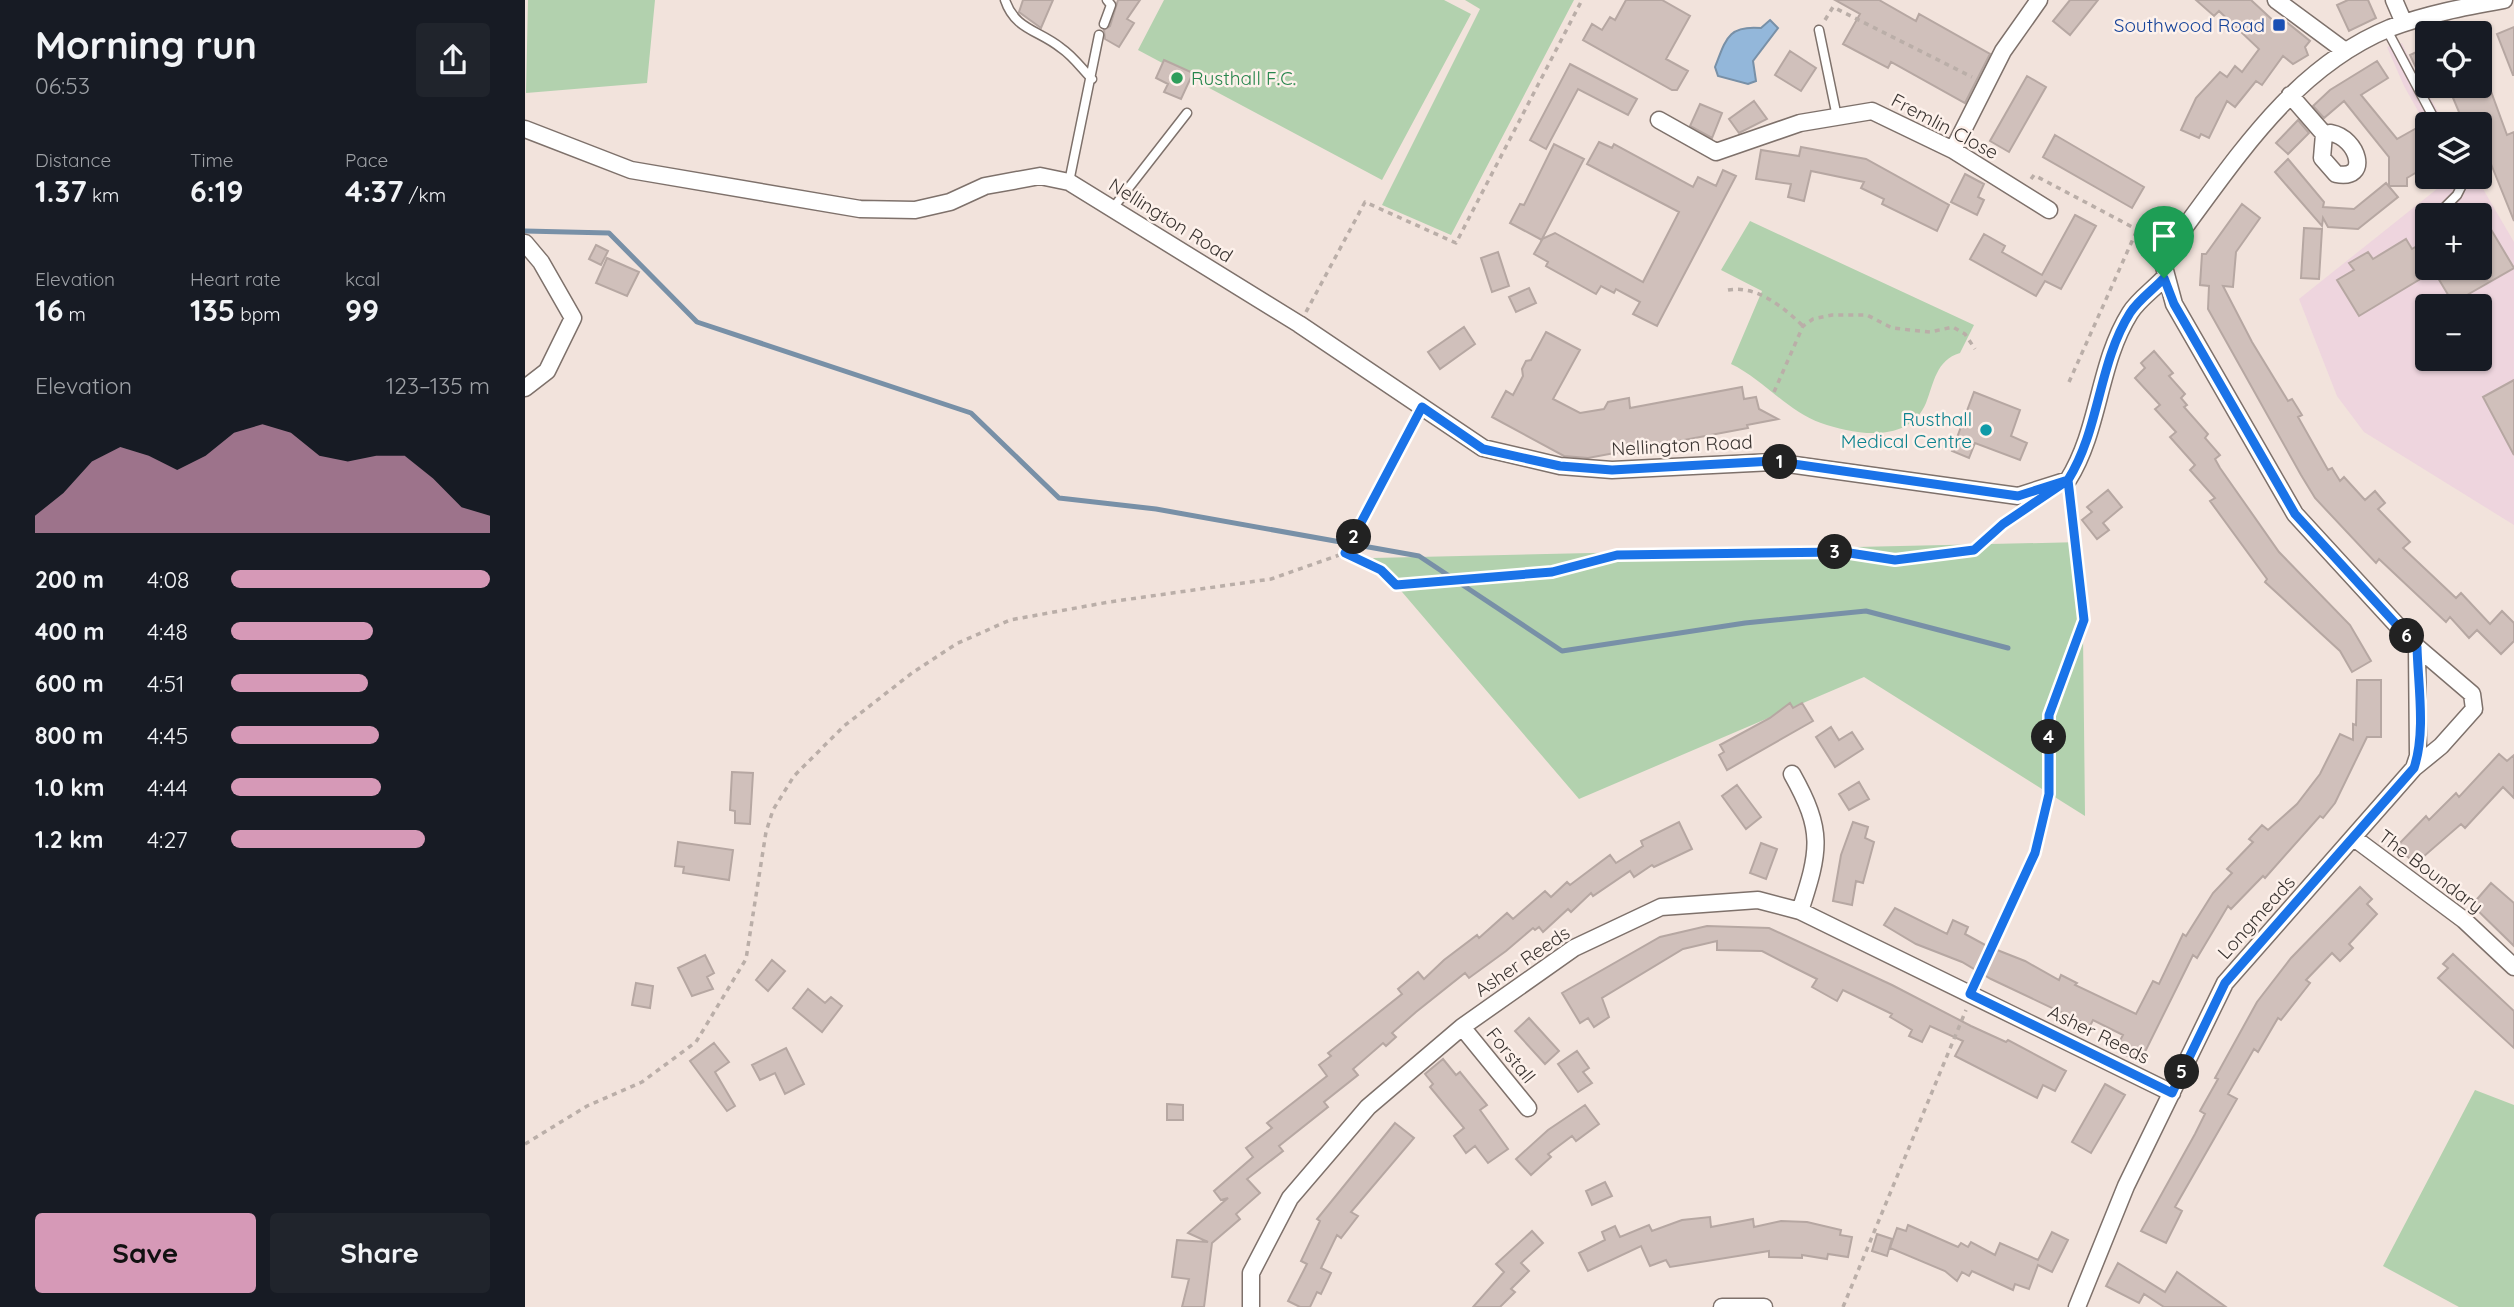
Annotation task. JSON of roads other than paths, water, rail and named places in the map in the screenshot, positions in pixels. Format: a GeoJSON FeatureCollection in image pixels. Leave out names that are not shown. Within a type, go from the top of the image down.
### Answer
{"type":"FeatureCollection","features":[{"type":"Feature","properties":{"kind":"street"},"geometry":{"type":"LineString","coordinates":[[1954,150],[2003,51],[2039,0]]}},
{"type":"Feature","properties":{"kind":"street"},"geometry":{"type":"LineString","coordinates":[[2276,0],[2345,51]]}},
{"type":"Feature","properties":{"kind":"street"},"geometry":{"type":"LineString","coordinates":[[2394,0],[2404,23]]}},
{"type":"Feature","properties":{"kind":"street"},"geometry":{"type":"LineString","coordinates":[[2164,278],[2163,263],[2170,247],[2256,131],[2290,95],[2345,51],[2387,30],[2446,11],[2504,0]]}},
{"type":"Feature","properties":{"kind":"street"},"geometry":{"type":"LineString","coordinates":[[2290,95],[2324,134]]}},
{"type":"Feature","properties":{"kind":"street","name":"Fremlin Close"},"geometry":{"type":"LineString","coordinates":[[1658,121],[1716,152],[1800,124],[1872,111],[1954,150],[2049,210]]}},
{"type":"Feature","properties":{"kind":"street"},"geometry":{"type":"LineString","coordinates":[[525,129],[631,170],[860,209],[915,210],[950,202],[985,186],[1040,176],[1069,182]]}},
{"type":"Feature","properties":{"kind":"street","name":"Nellington Road"},"geometry":{"type":"LineString","coordinates":[[1069,182],[1299,324],[1483,449],[1560,466],[1612,470],[1773,461],[2018,496],[2068,480],[2082,458],[2117,340],[2131,311],[2164,278]]}},
{"type":"Feature","properties":{"kind":"street"},"geometry":{"type":"LineString","coordinates":[[525,243],[541,262],[573,318],[547,371],[525,388]]}},
{"type":"Feature","properties":{"kind":"street","name":"Longmeads"},"geometry":{"type":"LineString","coordinates":[[2077,1307],[2126,1186],[2225,983],[2414,768],[2441,746],[2474,709],[2472,694],[2417,647],[2295,514],[2174,304],[2164,278]]}},
{"type":"Feature","properties":{"kind":"street"},"geometry":{"type":"LineString","coordinates":[[2414,768],[2418,755],[2417,647]]}},
{"type":"Feature","properties":{"kind":"street"},"geometry":{"type":"LineString","coordinates":[[1792,774],[1809,804],[1818,836],[1800,911]]}},
{"type":"Feature","properties":{"kind":"street","name":"The Boundary"},"geometry":{"type":"LineString","coordinates":[[2354,838],[2463,920],[2514,967]]}},
{"type":"Feature","properties":{"kind":"street","name":"Asher Reeds"},"geometry":{"type":"LineString","coordinates":[[1251,1307],[1251,1273],[1290,1198],[1368,1107],[1462,1027],[1574,948],[1661,907],[1758,900],[1800,911],[2172,1093]]}},
{"type":"Feature","properties":{"kind":"street","name":"Forstall"},"geometry":{"type":"LineString","coordinates":[[1462,1027],[1528,1108]]}},
{"type":"Feature","properties":{"kind":"street"},"geometry":{"type":"LineString","coordinates":[[1723,1307],[1764,1307]]}},
{"type":"Feature","properties":{"kind":"lane"},"geometry":{"type":"LineString","coordinates":[[1005,0],[1019,24],[1063,48],[1092,79]]}},
{"type":"Feature","properties":{"kind":"lane"},"geometry":{"type":"LineString","coordinates":[[1104,24],[1111,5],[1107,0]]}},
{"type":"Feature","properties":{"kind":"lane"},"geometry":{"type":"LineString","coordinates":[[1819,30],[1837,117]]}},
{"type":"Feature","properties":{"kind":"lane"},"geometry":{"type":"LineString","coordinates":[[2387,30],[2431,112]]}},
{"type":"Feature","properties":{"kind":"lane"},"geometry":{"type":"LineString","coordinates":[[1069,182],[1099,36]]}},
{"type":"Feature","properties":{"kind":"lane"},"geometry":{"type":"LineString","coordinates":[[1113,208],[1187,113]]}},
{"type":"Feature","properties":{"kind":"lane"},"geometry":{"type":"LineString","coordinates":[[2449,203],[2460,189]]}},
{"type":"Feature","properties":{"kind":"water"},"geometry":{"type":"Polygon","coordinates":[[[1770,20],[1778,28],[1753,61],[1756,81],[1748,84],[1718,76],[1715,67],[1730,36],[1741,29],[1761,28],[1770,20]]]}},
{"type":"Feature","properties":{"kind":"waterway"},"geometry":{"type":"LineString","coordinates":[[525,231],[609,233],[697,322],[971,413],[1059,498],[1156,509],[1419,556],[1562,651],[1745,623],[1866,611],[2008,648]]}},
{"type":"Feature","properties":{"kind":"place","name":"Southwood Road"},"geometry":{"type":"Point","coordinates":[2279,25]}},
{"type":"Feature","properties":{"kind":"place","name":"Rusthall F.C."},"geometry":{"type":"Point","coordinates":[1177,78]}},
{"type":"Feature","properties":{"kind":"place","name":"Rusthall Medical Centre"},"geometry":{"type":"Point","coordinates":[1986,430]}}]}
